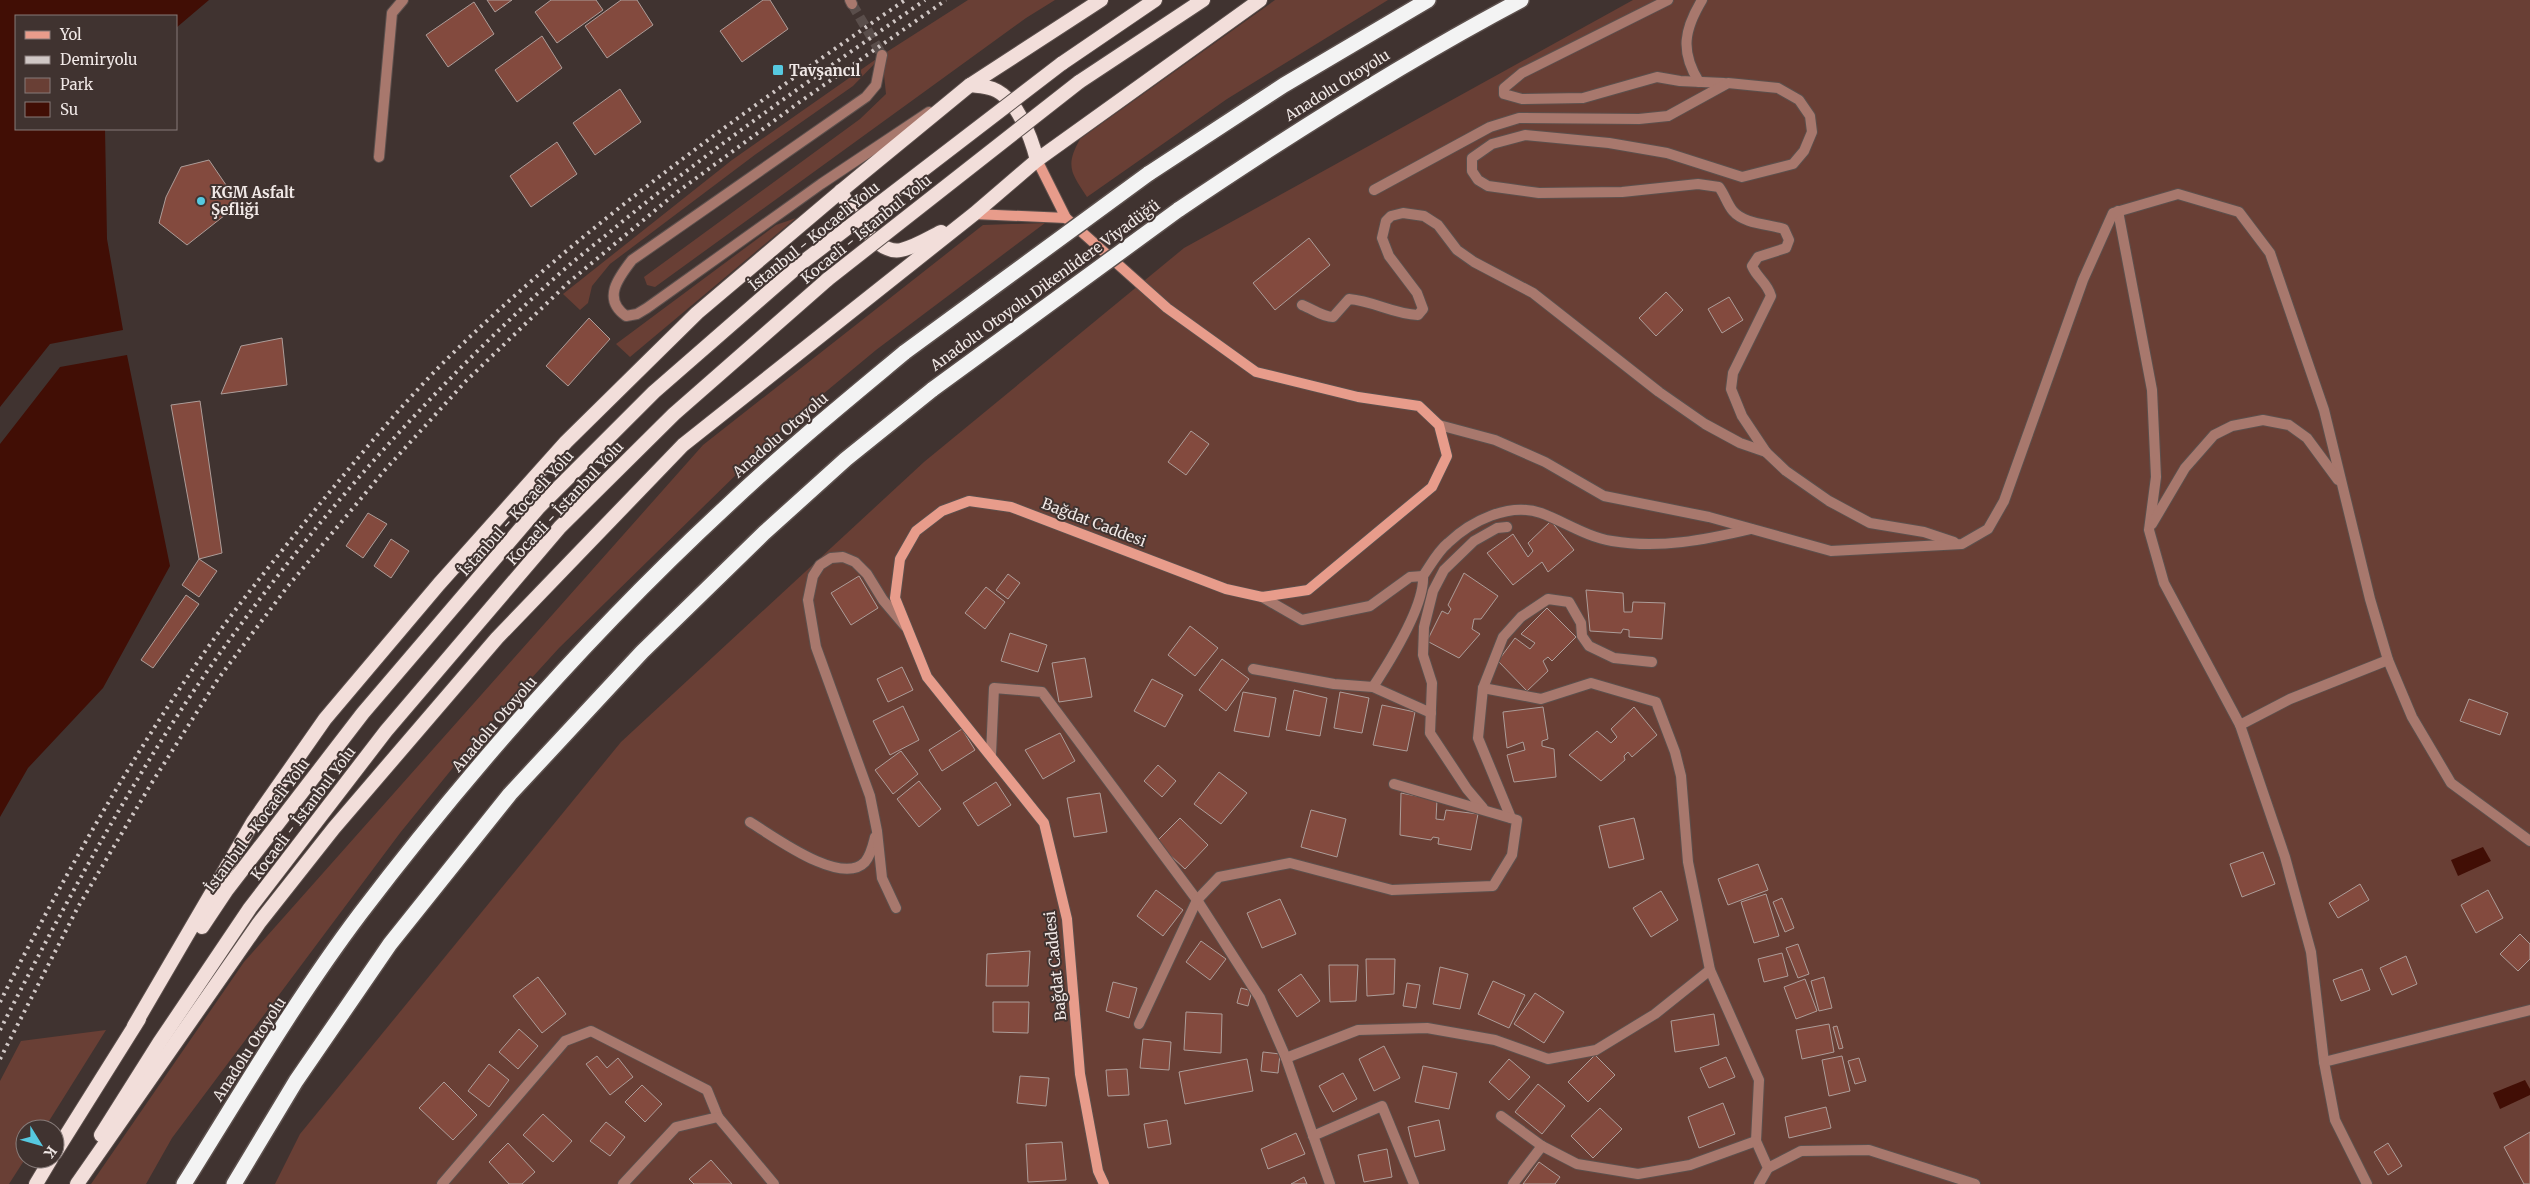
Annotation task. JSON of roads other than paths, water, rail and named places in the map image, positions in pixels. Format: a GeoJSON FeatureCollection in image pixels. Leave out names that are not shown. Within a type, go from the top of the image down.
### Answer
{"type":"FeatureCollection","features":[{"type":"Feature","properties":{"kind":"highway"},"geometry":{"type":"LineString","coordinates":[[134,1026],[253,822],[324,719],[439,584],[566,442],[697,313],[841,191],[970,85],[1101,0]]}},
{"type":"Feature","properties":{"kind":"highway","name":"İstanbul - Kocaeli Yolu"},"geometry":{"type":"LineString","coordinates":[[65,1137],[134,1026],[226,891],[363,712],[539,507],[654,392],[803,262],[1062,64],[1155,0]]}},
{"type":"Feature","properties":{"kind":"highway","name":"Kocaeli - İstanbul Yolu"},"geometry":{"type":"LineString","coordinates":[[70,1184],[159,1042],[250,908],[386,731],[560,527],[674,414],[828,279],[1079,82],[1203,0]]}},
{"type":"Feature","properties":{"kind":"highway"},"geometry":{"type":"LineString","coordinates":[[77,1184],[259,923],[334,828],[497,638],[683,446],[974,214],[1037,160],[1260,0]]}},
{"type":"Feature","properties":{"kind":"highway","name":"Anadolu Otoyolu"},"geometry":{"type":"LineString","coordinates":[[1148,174],[1284,85],[1428,0]]}},
{"type":"Feature","properties":{"kind":"highway","name":"Anadolu Otoyolu"},"geometry":{"type":"LineString","coordinates":[[1178,210],[1307,124],[1435,45],[1520,0]]}},
{"type":"Feature","properties":{"kind":"highway"},"geometry":{"type":"LineString","coordinates":[[970,85],[992,88],[1005,96],[1030,134],[1037,160]]}},
{"type":"Feature","properties":{"kind":"highway","name":"Anadolu Otoyolu Dikenlidere Viyadüğü"},"geometry":{"type":"LineString","coordinates":[[905,352],[1148,174]]}},
{"type":"Feature","properties":{"kind":"highway"},"geometry":{"type":"LineString","coordinates":[[841,191],[849,210],[880,246],[900,250],[919,244],[974,214]]}},
{"type":"Feature","properties":{"kind":"highway","name":"Anadolu Otoyolu Dikenlidere Viyadüğü"},"geometry":{"type":"LineString","coordinates":[[234,1184],[296,1081],[390,944],[510,794],[642,652],[764,533],[846,459],[933,389],[1178,210]]}},
{"type":"Feature","properties":{"kind":"highway","name":"Anadolu Otoyolu"},"geometry":{"type":"LineString","coordinates":[[184,1184],[268,1049],[360,915],[479,765],[602,630],[727,506],[814,427],[905,352]]}},
{"type":"Feature","properties":{"kind":"highway"},"geometry":{"type":"LineString","coordinates":[[36,1184],[45,1169]]}},
{"type":"Feature","properties":{"kind":"main road"},"geometry":{"type":"LineString","coordinates":[[1037,160],[1066,218],[1167,308],[1256,372],[1358,397],[1419,406],[1439,425]]}},
{"type":"Feature","properties":{"kind":"main road"},"geometry":{"type":"LineString","coordinates":[[974,214],[1066,218]]}},
{"type":"Feature","properties":{"kind":"main road","name":"Bağdat Caddesi"},"geometry":{"type":"LineString","coordinates":[[1104,1184],[1098,1170],[1080,1074],[1067,919],[1044,823],[927,677],[895,598],[900,559],[916,531],[942,511],[969,501],[1011,507],[1226,589],[1262,597],[1308,590],[1432,487],[1447,456],[1439,425]]}},
{"type":"Feature","properties":{"kind":"street"},"geometry":{"type":"LineString","coordinates":[[379,157],[392,13],[403,0]]}},
{"type":"Feature","properties":{"kind":"street"},"geometry":{"type":"LineString","coordinates":[[1668,0],[1522,73],[1504,88],[1504,94],[1522,99],[1582,98],[1657,77],[1778,88],[1799,100],[1810,116],[1812,132],[1804,151],[1793,164],[1742,177],[1667,153],[1608,143],[1524,135],[1492,144],[1472,158],[1472,171],[1478,180],[1488,186],[1539,193],[1622,192],[1698,184],[1719,188],[1726,196],[1731,209],[1741,219],[1784,229],[1789,240],[1786,248],[1758,257],[1752,266],[1755,273],[1768,284],[1771,296],[1733,374],[1731,389],[1742,416],[1766,452],[1786,471],[1829,501],[1870,523],[1924,532],[1962,544]]}},
{"type":"Feature","properties":{"kind":"street"},"geometry":{"type":"LineString","coordinates":[[1699,82],[1690,67],[1686,35],[1702,0]]}},
{"type":"Feature","properties":{"kind":"street"},"geometry":{"type":"LineString","coordinates":[[882,55],[876,85],[866,97],[632,260],[620,276],[613,294],[618,310],[626,316],[637,314],[821,184],[970,85]]}},
{"type":"Feature","properties":{"kind":"street"},"geometry":{"type":"LineString","coordinates":[[1374,190],[1497,124],[1519,118],[1639,119],[1668,116],[1728,83]]}},
{"type":"Feature","properties":{"kind":"street"},"geometry":{"type":"LineString","coordinates":[[821,184],[829,184],[841,191]]}},
{"type":"Feature","properties":{"kind":"street"},"geometry":{"type":"LineString","coordinates":[[1439,425],[1495,440],[1545,462],[1604,496],[1709,517],[1831,551],[1962,544],[1988,529],[2004,501],[2083,280],[2113,213],[2178,194],[2239,212],[2270,253],[2324,410],[2370,599],[2388,660],[2412,717],[2451,784],[2530,841]]}},
{"type":"Feature","properties":{"kind":"street"},"geometry":{"type":"LineString","coordinates":[[2118,211],[2152,390],[2156,477],[2149,530],[2164,584],[2240,725],[2285,857],[2311,952],[2324,1062],[2335,1120],[2367,1184]]}},
{"type":"Feature","properties":{"kind":"street"},"geometry":{"type":"LineString","coordinates":[[1302,305],[1316,310],[1325,317],[1333,317],[1349,299],[1368,300],[1401,314],[1418,315],[1423,309],[1418,293],[1389,256],[1382,238],[1386,221],[1391,216],[1403,213],[1424,216],[1438,225],[1457,250],[1468,258],[1533,293],[1659,392],[1705,424],[1740,443],[1766,452]]}},
{"type":"Feature","properties":{"kind":"street"},"geometry":{"type":"LineString","coordinates":[[2149,530],[2185,468],[2214,435],[2232,426],[2263,420],[2289,425],[2307,438],[2342,487]]}},
{"type":"Feature","properties":{"kind":"street"},"geometry":{"type":"LineString","coordinates":[[1373,687],[1395,654],[1424,589],[1423,576],[1447,543],[1484,517],[1514,511],[1539,512],[1611,541],[1655,544],[1706,540],[1752,529]]}},
{"type":"Feature","properties":{"kind":"street"},"geometry":{"type":"LineString","coordinates":[[1484,809],[1467,789],[1430,733],[1432,683],[1423,655],[1424,627],[1433,591],[1444,570],[1474,541],[1497,528],[1507,527]]}},
{"type":"Feature","properties":{"kind":"street"},"geometry":{"type":"LineString","coordinates":[[896,908],[882,878],[877,831],[870,796],[816,647],[808,600],[813,576],[820,565],[831,558],[843,557],[855,562],[868,574],[883,600],[907,628]]}},
{"type":"Feature","properties":{"kind":"street"},"geometry":{"type":"LineString","coordinates":[[1262,597],[1302,620],[1370,606],[1410,577],[1423,576]]}},
{"type":"Feature","properties":{"kind":"street"},"geometry":{"type":"LineString","coordinates":[[1511,818],[1478,738],[1483,688],[1503,637],[1521,616],[1548,599],[1570,602],[1580,622],[1582,636],[1589,646],[1614,658],[1652,662]]}},
{"type":"Feature","properties":{"kind":"street"},"geometry":{"type":"LineString","coordinates":[[2240,725],[2290,699],[2388,660]]}},
{"type":"Feature","properties":{"kind":"street"},"geometry":{"type":"LineString","coordinates":[[1253,669],[1334,684],[1373,687],[1431,713]]}},
{"type":"Feature","properties":{"kind":"street"},"geometry":{"type":"LineString","coordinates":[[1483,688],[1541,699],[1591,683],[1656,702],[1675,752],[1681,776],[1688,862],[1710,970],[1759,1080],[1756,1141],[1768,1168]]}},
{"type":"Feature","properties":{"kind":"street"},"geometry":{"type":"LineString","coordinates":[[990,754],[994,688],[1042,692],[1197,900],[1260,998],[1286,1058],[1330,1184]]}},
{"type":"Feature","properties":{"kind":"street"},"geometry":{"type":"LineString","coordinates":[[1139,1024],[1197,900],[1219,877],[1290,863],[1392,890],[1493,886],[1512,855],[1516,820],[1394,784]]}},
{"type":"Feature","properties":{"kind":"street"},"geometry":{"type":"LineString","coordinates":[[750,822],[827,866],[850,870],[864,863],[870,853],[877,831]]}},
{"type":"Feature","properties":{"kind":"street"},"geometry":{"type":"LineString","coordinates":[[1286,1058],[1358,1030],[1427,1028],[1495,1040],[1548,1059],[1596,1050],[1656,1014],[1710,970]]}},
{"type":"Feature","properties":{"kind":"street"},"geometry":{"type":"LineString","coordinates":[[2324,1062],[2530,1010]]}},
{"type":"Feature","properties":{"kind":"street"},"geometry":{"type":"LineString","coordinates":[[450,1182],[565,1040],[591,1031],[707,1090],[718,1117],[774,1184]]}},
{"type":"Feature","properties":{"kind":"street"},"geometry":{"type":"LineString","coordinates":[[1313,1136],[1382,1106],[1414,1184]]}},
{"type":"Feature","properties":{"kind":"street"},"geometry":{"type":"LineString","coordinates":[[1501,1116],[1542,1146],[1577,1164],[1638,1174],[1690,1165],[1756,1141]]}},
{"type":"Feature","properties":{"kind":"street"},"geometry":{"type":"LineString","coordinates":[[624,1184],[676,1127],[718,1117]]}},
{"type":"Feature","properties":{"kind":"street"},"geometry":{"type":"LineString","coordinates":[[1513,1184],[1542,1146]]}},
{"type":"Feature","properties":{"kind":"street"},"geometry":{"type":"LineString","coordinates":[[1759,1184],[1768,1168],[1801,1151],[1869,1150],[1975,1184]]}},
{"type":"Feature","properties":{"kind":"water"},"geometry":{"type":"Polygon","coordinates":[[[0,0],[209,0],[178,26],[178,15],[15,15],[15,130],[105,130],[107,239],[123,330],[50,344],[0,407],[0,0]]]}},
{"type":"Feature","properties":{"kind":"water"},"geometry":{"type":"Polygon","coordinates":[[[127,355],[170,566],[103,688],[28,768],[0,817],[0,444],[60,367],[127,355]]]}},
{"type":"Feature","properties":{"kind":"water"},"geometry":{"type":"Polygon","coordinates":[[[2483,847],[2491,861],[2458,876],[2451,860],[2483,847]]]}},
{"type":"Feature","properties":{"kind":"water"},"geometry":{"type":"Polygon","coordinates":[[[2525,1080],[2530,1089],[2530,1095],[2500,1109],[2493,1093],[2525,1080]]]}},
{"type":"Feature","properties":{"kind":"tunnel"},"geometry":{"type":"LineString","coordinates":[[852,4],[882,55]]}},
{"type":"Feature","properties":{"kind":"railway"},"geometry":{"type":"LineString","coordinates":[[0,1002],[45,915],[93,829],[143,745],[197,663],[227,621],[352,464],[414,394],[446,360],[499,310],[610,215],[726,127],[905,0]]}},
{"type":"Feature","properties":{"kind":"railway"},"geometry":{"type":"LineString","coordinates":[[0,1030],[98,847],[179,713],[247,616],[287,564],[372,462],[463,366],[574,261],[734,135],[925,0]]}},
{"type":"Feature","properties":{"kind":"railway"},"geometry":{"type":"LineString","coordinates":[[0,1059],[78,907],[151,784],[218,679],[288,586],[384,471],[466,381],[569,282],[676,193],[801,101],[946,0]]}},
{"type":"Feature","properties":{"kind":"place","name":"Tavşancıl"},"geometry":{"type":"Point","coordinates":[778,70]}},
{"type":"Feature","properties":{"kind":"place","name":"KGM Asfalt Şefliği"},"geometry":{"type":"Point","coordinates":[201,201]}}]}
